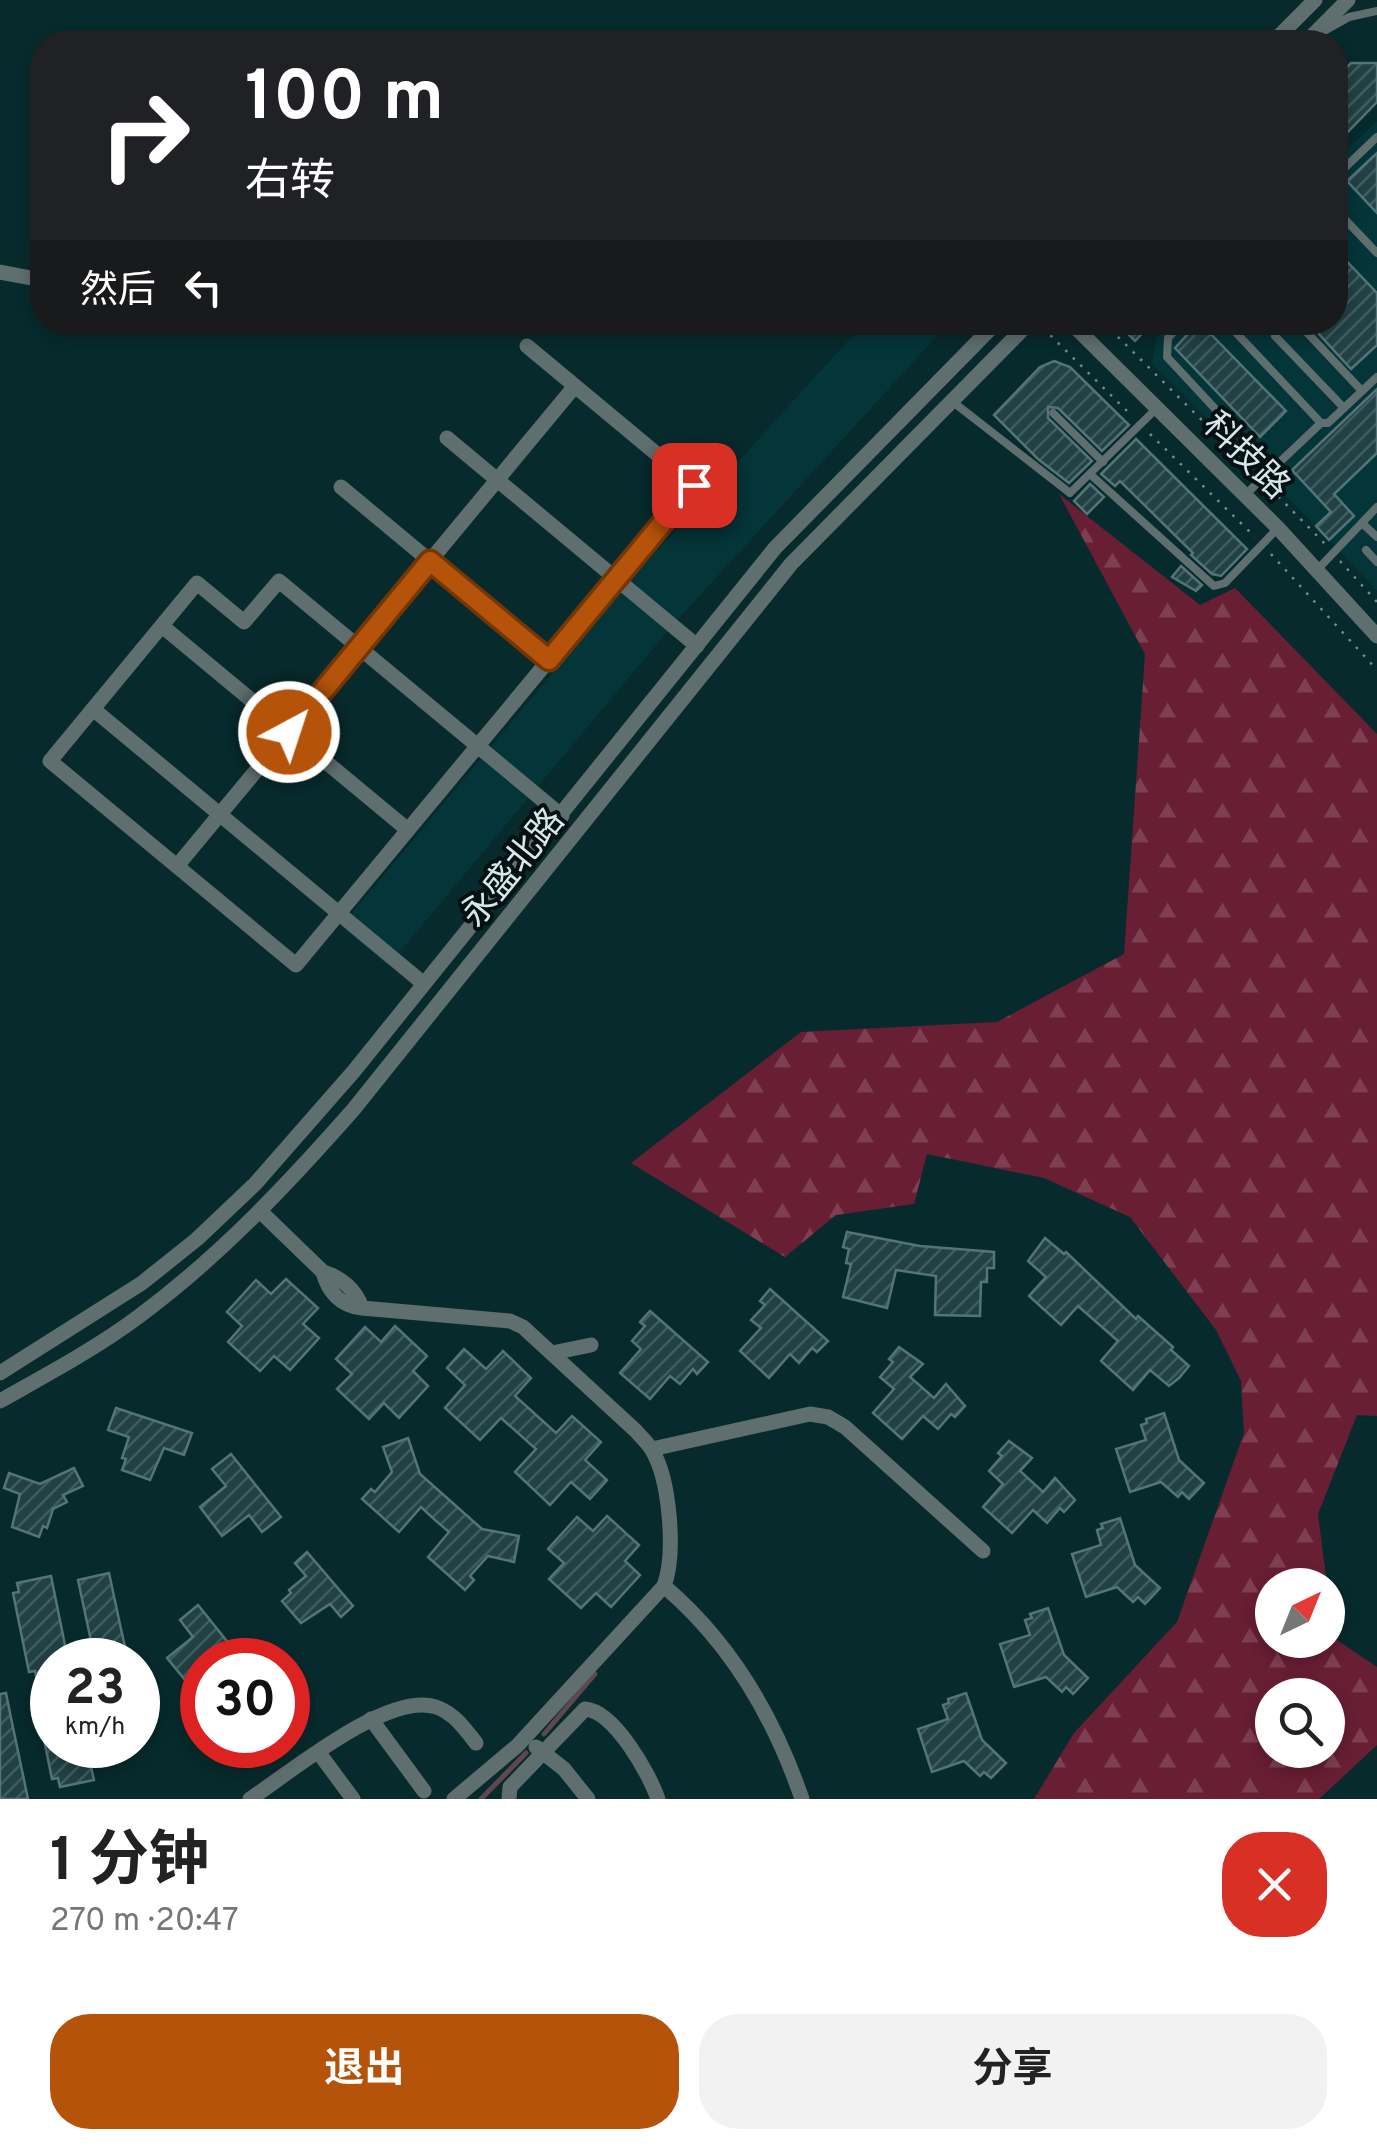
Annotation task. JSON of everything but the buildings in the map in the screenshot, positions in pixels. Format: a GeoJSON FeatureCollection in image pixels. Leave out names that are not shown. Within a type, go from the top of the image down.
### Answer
{"type":"FeatureCollection","features":[{"type":"Feature","properties":{"kind":"street"},"geometry":{"type":"LineString","coordinates":[[1286,30],[1315,0]]}},
{"type":"Feature","properties":{"kind":"street"},"geometry":{"type":"LineString","coordinates":[[1318,30],[1348,0]]}},
{"type":"Feature","properties":{"kind":"street"},"geometry":{"type":"LineString","coordinates":[[0,272],[30,278]]}},
{"type":"Feature","properties":{"kind":"street","name":"永盛北路"},"geometry":{"type":"LineString","coordinates":[[0,1373],[142,1283],[196,1239],[299,1136],[562,816],[775,548],[984,335]]}},
{"type":"Feature","properties":{"kind":"street","name":"永盛北路"},"geometry":{"type":"LineString","coordinates":[[0,1401],[136,1319],[213,1258],[261,1212],[353,1110],[792,564],[952,401],[1025,335]]}},
{"type":"Feature","properties":{"kind":"street","name":"科技路"},"geometry":{"type":"LineString","coordinates":[[1083,335],[1278,528],[1377,636]]}},
{"type":"Feature","properties":{"kind":"street"},"geometry":{"type":"LineString","coordinates":[[527,346],[694,485],[616,578],[478,746],[296,965],[50,761],[197,583],[244,622],[279,581],[359,647],[478,746],[562,816]]}},
{"type":"Feature","properties":{"kind":"street"},"geometry":{"type":"LineString","coordinates":[[177,866],[576,386]]}},
{"type":"Feature","properties":{"kind":"street"},"geometry":{"type":"LineString","coordinates":[[448,438],[697,646]]}},
{"type":"Feature","properties":{"kind":"street"},"geometry":{"type":"LineString","coordinates":[[342,488],[549,660]]}},
{"type":"Feature","properties":{"kind":"street"},"geometry":{"type":"LineString","coordinates":[[162,626],[408,830]]}},
{"type":"Feature","properties":{"kind":"street"},"geometry":{"type":"LineString","coordinates":[[93,709],[424,984]]}},
{"type":"Feature","properties":{"kind":"street"},"geometry":{"type":"LineString","coordinates":[[261,1212],[324,1272],[336,1276],[358,1296],[362,1308],[510,1321],[524,1327],[652,1449],[660,1470],[671,1552],[664,1586],[524,1739],[454,1799]]}},
{"type":"Feature","properties":{"kind":"street"},"geometry":{"type":"LineString","coordinates":[[552,1353],[590,1346]]}},
{"type":"Feature","properties":{"kind":"street"},"geometry":{"type":"LineString","coordinates":[[652,1449],[810,1414],[828,1417],[984,1552]]}},
{"type":"Feature","properties":{"kind":"street"},"geometry":{"type":"LineString","coordinates":[[664,1586],[702,1622],[738,1668],[778,1739],[802,1799]]}},
{"type":"Feature","properties":{"kind":"street"},"geometry":{"type":"LineString","coordinates":[[260,1796],[370,1719],[403,1706],[424,1704],[440,1708],[455,1717],[476,1743]]}},
{"type":"Feature","properties":{"kind":"street"},"geometry":{"type":"LineString","coordinates":[[510,1799],[510,1787],[576,1714],[585,1709],[595,1710],[622,1738],[641,1764],[658,1799]]}},
{"type":"Feature","properties":{"kind":"street"},"geometry":{"type":"LineString","coordinates":[[370,1719],[424,1790]]}},
{"type":"Feature","properties":{"kind":"street"},"geometry":{"type":"LineString","coordinates":[[524,1739],[564,1768],[588,1799]]}},
{"type":"Feature","properties":{"kind":"street"},"geometry":{"type":"LineString","coordinates":[[319,1753],[353,1799]]}},
{"type":"Feature","properties":{"kind":"lane"},"geometry":{"type":"LineString","coordinates":[[1285,30],[1307,0]]}},
{"type":"Feature","properties":{"kind":"lane"},"geometry":{"type":"LineString","coordinates":[[1326,30],[1349,17],[1377,12]]}},
{"type":"Feature","properties":{"kind":"lane"},"geometry":{"type":"LineString","coordinates":[[1348,165],[1377,137]]}},
{"type":"Feature","properties":{"kind":"lane"},"geometry":{"type":"LineString","coordinates":[[1348,223],[1377,253]]}},
{"type":"Feature","properties":{"kind":"lane"},"geometry":{"type":"LineString","coordinates":[[1171,335],[1167,358],[1272,470]]}},
{"type":"Feature","properties":{"kind":"lane"},"geometry":{"type":"LineString","coordinates":[[1238,335],[1321,423]]}},
{"type":"Feature","properties":{"kind":"lane"},"geometry":{"type":"LineString","coordinates":[[1309,335],[1362,391]]}},
{"type":"Feature","properties":{"kind":"lane"},"geometry":{"type":"LineString","coordinates":[[1276,336],[1344,408]]}},
{"type":"Feature","properties":{"kind":"lane"},"geometry":{"type":"LineString","coordinates":[[1245,495],[1377,376]]}},
{"type":"Feature","properties":{"kind":"lane"},"geometry":{"type":"LineString","coordinates":[[952,401],[1067,492],[1073,492],[1157,408]]}},
{"type":"Feature","properties":{"kind":"lane"},"geometry":{"type":"LineString","coordinates":[[1054,412],[1104,462]]}},
{"type":"Feature","properties":{"kind":"lane"},"geometry":{"type":"LineString","coordinates":[[1090,475],[1214,586],[1225,583],[1278,528]]}},
{"type":"Feature","properties":{"kind":"lane"},"geometry":{"type":"LineString","coordinates":[[1317,570],[1377,507]]}},
{"type":"Feature","properties":{"kind":"lane"},"geometry":{"type":"LineString","coordinates":[[1362,523],[1377,538]]}},
{"type":"Feature","properties":{"kind":"lane"},"geometry":{"type":"LineString","coordinates":[[1366,550],[1377,562]]}},
{"type":"Feature","properties":{"kind":"path"},"geometry":{"type":"LineString","coordinates":[[1047,335],[1262,544],[1377,670]]}},
{"type":"Feature","properties":{"kind":"path"},"geometry":{"type":"LineString","coordinates":[[1116,335],[1262,479]]}},
{"type":"Feature","properties":{"kind":"path"},"geometry":{"type":"LineString","coordinates":[[1271,488],[1326,545]]}},
{"type":"Feature","properties":{"kind":"path"},"geometry":{"type":"LineString","coordinates":[[1334,554],[1377,602]]}},
{"type":"Feature","properties":{"kind":"shaded area"},"geometry":{"type":"Polygon","coordinates":[[[1377,121],[1377,591],[1152,364],[1157,335],[1348,335],[1348,149],[1377,121]]]}},
{"type":"Feature","properties":{"kind":"shaded area"},"geometry":{"type":"Polygon","coordinates":[[[853,335],[938,335],[672,626],[388,966],[341,926],[625,586],[853,335]]]}},
{"type":"Feature","properties":{"kind":"green space"},"geometry":{"type":"Polygon","coordinates":[[[1059,494],[1200,605],[1235,588],[1377,734],[1377,1416],[1357,1415],[1318,1514],[1325,1568],[1255,1568],[1255,1658],[1345,1658],[1345,1645],[1377,1667],[1377,1745],[1319,1799],[1034,1799],[1074,1733],[1177,1622],[1244,1433],[1241,1381],[1216,1330],[1130,1217],[1044,1178],[927,1154],[914,1204],[836,1215],[785,1257],[631,1163],[801,1032],[997,1022],[1124,954],[1145,654],[1059,494]]]}},
{"type":"Feature","properties":{"kind":"waterway"},"geometry":{"type":"LineString","coordinates":[[544,1734],[595,1674]]}},
{"type":"Feature","properties":{"kind":"waterway"},"geometry":{"type":"LineString","coordinates":[[481,1799],[526,1753]]}},
{"type":"Feature","properties":{"kind":"route"},"geometry":{"type":"LineString","coordinates":[[289,732],[430,561],[549,660],[694,485]]}}]}
